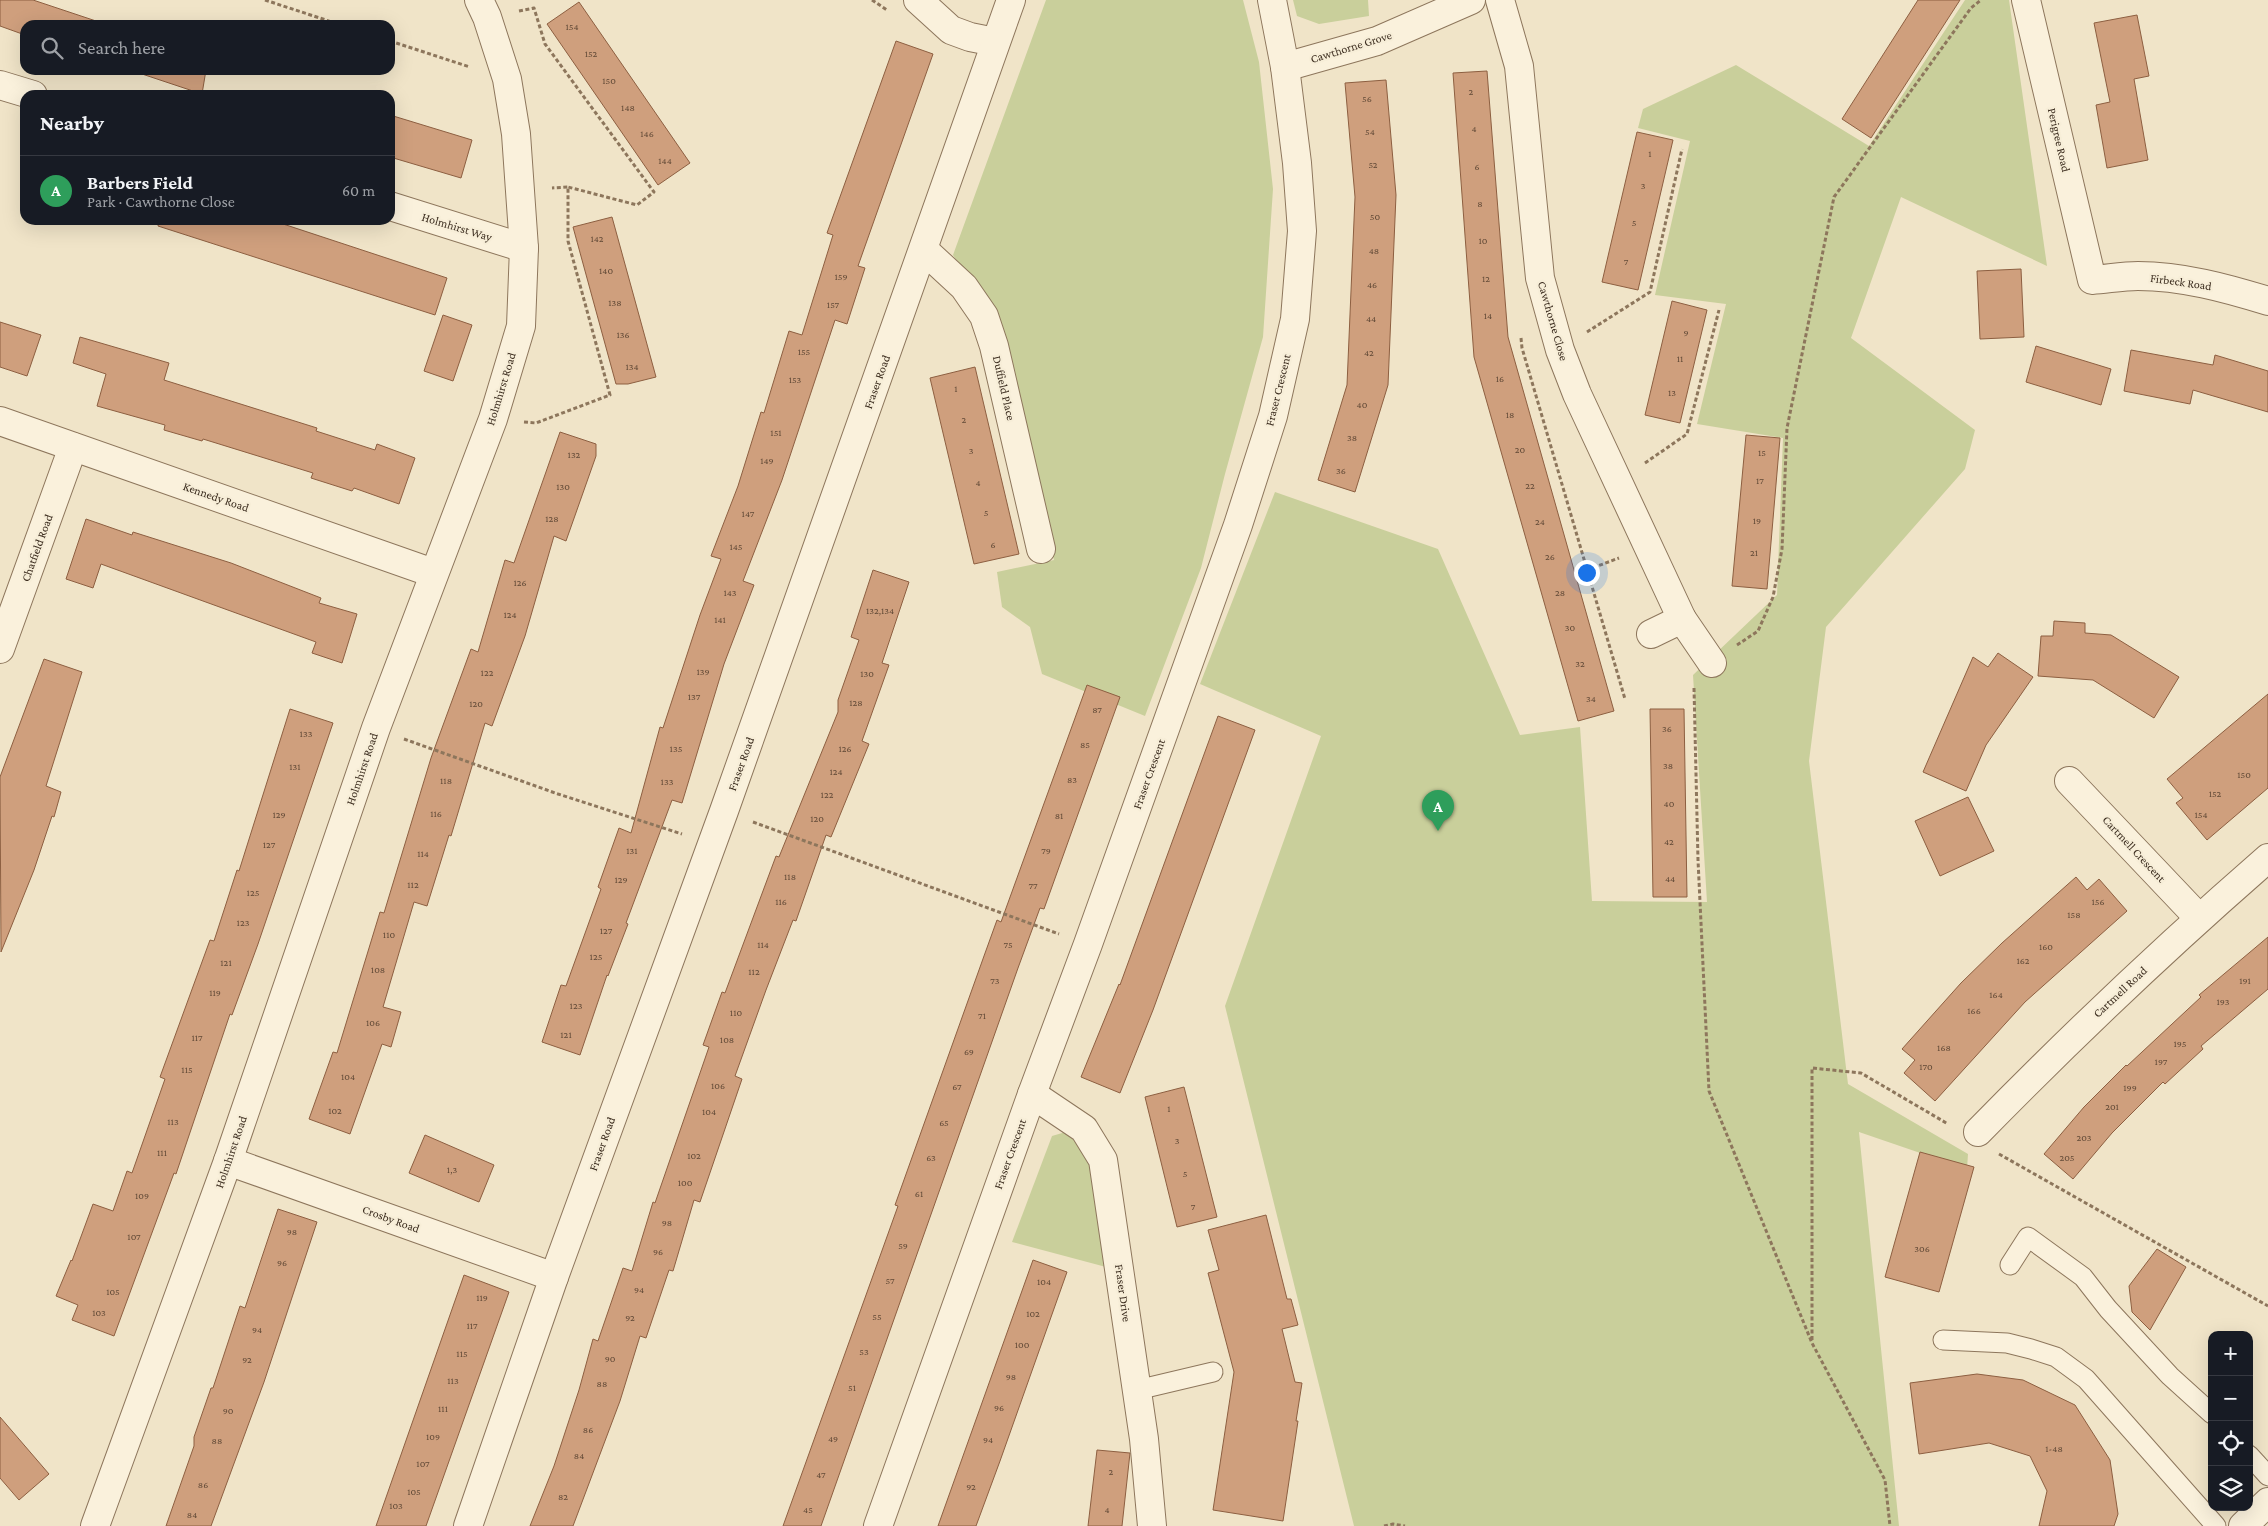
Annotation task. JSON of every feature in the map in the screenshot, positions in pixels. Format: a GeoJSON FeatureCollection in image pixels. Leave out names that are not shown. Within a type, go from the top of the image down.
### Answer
{"type":"FeatureCollection","features":[{"type":"Feature","properties":{"kind":"street"},"geometry":{"type":"LineString","coordinates":[[918,0],[951,30],[970,37],[995,42]]}},
{"type":"Feature","properties":{"kind":"street","name":"Fraser Road"},"geometry":{"type":"LineString","coordinates":[[468,1526],[554,1277],[711,843],[724,812],[1011,0]]}},
{"type":"Feature","properties":{"kind":"street","name":"Fraser Crescent"},"geometry":{"type":"LineString","coordinates":[[878,1526],[1238,525],[1273,416],[1295,319],[1302,231],[1297,162],[1285,66],[1272,0]]}},
{"type":"Feature","properties":{"kind":"street","name":"Cawthorne Grove"},"geometry":{"type":"LineString","coordinates":[[1285,66],[1377,41],[1471,0]]}},
{"type":"Feature","properties":{"kind":"street","name":"Cawthorne Close"},"geometry":{"type":"LineString","coordinates":[[1500,0],[1519,66],[1540,278],[1560,350],[1577,394],[1682,619],[1712,663]]}},
{"type":"Feature","properties":{"kind":"street","name":"Perigree Road"},"geometry":{"type":"LineString","coordinates":[[2026,0],[2092,280]]}},
{"type":"Feature","properties":{"kind":"street","name":"Holmhirst Road"},"geometry":{"type":"LineString","coordinates":[[95,1526],[228,1161],[376,728],[433,573],[494,418],[520,326],[524,248],[516,134],[506,79],[483,9]]}},
{"type":"Feature","properties":{"kind":"street"},"geometry":{"type":"LineString","coordinates":[[0,85],[20,91]]}},
{"type":"Feature","properties":{"kind":"street","name":"Holmhirst Way"},"geometry":{"type":"LineString","coordinates":[[395,208],[524,248]]}},
{"type":"Feature","properties":{"kind":"street","name":"Duffield Place"},"geometry":{"type":"LineString","coordinates":[[924,250],[964,287],[984,316],[994,346],[1041,549]]}},
{"type":"Feature","properties":{"kind":"street","name":"Firbeck Road"},"geometry":{"type":"LineString","coordinates":[[2092,280],[2136,276],[2159,277],[2211,285],[2268,301]]}},
{"type":"Feature","properties":{"kind":"street","name":"Kennedy Road"},"geometry":{"type":"LineString","coordinates":[[0,421],[433,573]]}},
{"type":"Feature","properties":{"kind":"street","name":"Chatfield Road"},"geometry":{"type":"LineString","coordinates":[[0,650],[73,447]]}},
{"type":"Feature","properties":{"kind":"street"},"geometry":{"type":"LineString","coordinates":[[1651,634],[1682,619]]}},
{"type":"Feature","properties":{"kind":"street","name":"Cartmell Crescent"},"geometry":{"type":"LineString","coordinates":[[2069,781],[2199,918]]}},
{"type":"Feature","properties":{"kind":"street","name":"Cartmell Road"},"geometry":{"type":"LineString","coordinates":[[1975,1137],[2050,1059],[2199,918],[2268,858]]}},
{"type":"Feature","properties":{"kind":"street","name":"Fraser Drive"},"geometry":{"type":"LineString","coordinates":[[1032,1094],[1084,1129],[1103,1160],[1144,1438],[1152,1526]]}},
{"type":"Feature","properties":{"kind":"street","name":"Crosby Road"},"geometry":{"type":"LineString","coordinates":[[228,1161],[554,1277]]}},
{"type":"Feature","properties":{"kind":"street"},"geometry":{"type":"LineString","coordinates":[[2244,1526],[2268,1502]]}},
{"type":"Feature","properties":{"kind":"lane"},"geometry":{"type":"LineString","coordinates":[[2010,1265],[2028,1237],[2083,1277],[2108,1309],[2170,1376],[2208,1410]]}},
{"type":"Feature","properties":{"kind":"lane"},"geometry":{"type":"LineString","coordinates":[[1943,1340],[2007,1343],[2031,1348],[2056,1357],[2086,1379],[2216,1526]]}},
{"type":"Feature","properties":{"kind":"lane"},"geometry":{"type":"LineString","coordinates":[[1137,1390],[1213,1372]]}},
{"type":"Feature","properties":{"kind":"lane"},"geometry":{"type":"LineString","coordinates":[[2253,1459],[2268,1476]]}},
{"type":"Feature","properties":{"kind":"path"},"geometry":{"type":"LineString","coordinates":[[265,0],[326,20]]}},
{"type":"Feature","properties":{"kind":"path"},"geometry":{"type":"LineString","coordinates":[[1890,1526],[1884,1480],[1812,1344],[1709,1091],[1698,860],[1694,679],[1712,663],[1758,631],[1772,597],[1782,549],[1787,428],[1834,197],[1972,8],[1981,0]]}},
{"type":"Feature","properties":{"kind":"path"},"geometry":{"type":"LineString","coordinates":[[483,9],[534,8],[545,44],[654,192],[637,204],[568,187],[521,191]]}},
{"type":"Feature","properties":{"kind":"path"},"geometry":{"type":"LineString","coordinates":[[395,43],[506,79]]}},
{"type":"Feature","properties":{"kind":"path"},"geometry":{"type":"LineString","coordinates":[[1560,350],[1650,292],[1682,149]]}},
{"type":"Feature","properties":{"kind":"path"},"geometry":{"type":"LineString","coordinates":[[494,418],[536,423],[610,395],[568,241],[568,187]]}},
{"type":"Feature","properties":{"kind":"path"},"geometry":{"type":"LineString","coordinates":[[1618,481],[1687,434],[1718,310]]}},
{"type":"Feature","properties":{"kind":"path"},"geometry":{"type":"LineString","coordinates":[[376,728],[558,794],[711,843]]}},
{"type":"Feature","properties":{"kind":"path"},"geometry":{"type":"LineString","coordinates":[[724,812],[1088,944]]}},
{"type":"Feature","properties":{"kind":"path"},"geometry":{"type":"LineString","coordinates":[[1812,1344],[1812,1068],[1861,1073],[2268,1306]]}},
{"type":"Feature","properties":{"kind":"path"},"geometry":{"type":"LineString","coordinates":[[1384,1526],[1393,1524],[1405,1526]]}},
{"type":"Feature","properties":{"kind":"green space"},"geometry":{"type":"Polygon","coordinates":[[[1046,0],[1243,0],[1259,62],[1273,189],[1263,337],[1201,568],[1145,716],[1042,674],[1030,627],[1002,607],[997,572],[1054,560],[998,327],[953,255],[1046,0]]]}},
{"type":"Feature","properties":{"kind":"green space"},"geometry":{"type":"Polygon","coordinates":[[[1293,0],[1368,0],[1369,16],[1319,24],[1297,16],[1293,0]]]}},
{"type":"Feature","properties":{"kind":"green space"},"geometry":{"type":"Polygon","coordinates":[[[1965,0],[2009,0],[2047,266],[1901,197],[1851,338],[1975,430],[1965,469],[1826,627],[1809,761],[1848,1084],[1968,1154],[1967,1169],[1859,1132],[1899,1526],[1354,1526],[1225,1006],[1321,736],[1200,684],[1275,492],[1438,549],[1520,735],[1580,727],[1592,901],[1707,902],[1693,675],[1777,595],[1783,438],[1697,424],[1726,304],[1655,295],[1690,141],[1638,128],[1643,109],[1736,65],[1869,146],[1965,0]]]}},
{"type":"Feature","properties":{"kind":"green space"},"geometry":{"type":"Polygon","coordinates":[[[1069,1131],[1085,1139],[1096,1173],[1106,1267],[1012,1242],[1052,1136],[1069,1131]]]}},
{"type":"Feature","properties":{"kind":"building"},"geometry":{"type":"Polygon","coordinates":[[[0,0],[33,0],[93,20],[20,20],[20,33],[0,26],[0,0]]]}},
{"type":"Feature","properties":{"kind":"building"},"geometry":{"type":"Polygon","coordinates":[[[1918,0],[1960,0],[1871,138],[1842,119],[1918,0]]]}},
{"type":"Feature","properties":{"kind":"building"},"geometry":{"type":"Polygon","coordinates":[[[579,2],[690,163],[658,185],[547,24],[579,2]]]}},
{"type":"Feature","properties":{"kind":"building"},"geometry":{"type":"Polygon","coordinates":[[[2137,15],[2149,76],[2134,79],[2148,160],[2107,168],[2096,105],[2110,102],[2094,23],[2137,15]]]}},
{"type":"Feature","properties":{"kind":"building"},"geometry":{"type":"Polygon","coordinates":[[[896,41],[933,54],[858,266],[865,268],[847,324],[835,320],[782,480],[743,581],[754,585],[724,664],[682,803],[672,800],[626,923],[628,924],[607,975],[580,1055],[542,1042],[561,985],[566,986],[601,889],[598,887],[619,828],[631,833],[660,727],[663,728],[700,615],[721,559],[711,556],[738,486],[761,412],[764,413],[789,331],[802,335],[833,235],[827,233],[896,41]]]}},
{"type":"Feature","properties":{"kind":"building"},"geometry":{"type":"Polygon","coordinates":[[[1487,71],[1508,337],[1614,711],[1578,721],[1474,357],[1453,73],[1487,71]]]}},
{"type":"Feature","properties":{"kind":"building"},"geometry":{"type":"Polygon","coordinates":[[[145,75],[205,75],[203,90],[190,90],[145,75]]]}},
{"type":"Feature","properties":{"kind":"building"},"geometry":{"type":"Polygon","coordinates":[[[1386,80],[1396,195],[1388,385],[1355,492],[1318,480],[1347,385],[1355,197],[1345,83],[1386,80]]]}},
{"type":"Feature","properties":{"kind":"building"},"geometry":{"type":"Polygon","coordinates":[[[395,117],[472,140],[461,178],[395,158],[395,117]]]}},
{"type":"Feature","properties":{"kind":"building"},"geometry":{"type":"Polygon","coordinates":[[[1637,132],[1673,140],[1638,290],[1602,282],[1637,132]]]}},
{"type":"Feature","properties":{"kind":"building"},"geometry":{"type":"Polygon","coordinates":[[[612,217],[656,377],[628,384],[616,384],[573,227],[612,217]]]}},
{"type":"Feature","properties":{"kind":"building"},"geometry":{"type":"Polygon","coordinates":[[[286,225],[447,278],[435,315],[158,226],[286,225]]]}},
{"type":"Feature","properties":{"kind":"building"},"geometry":{"type":"Polygon","coordinates":[[[2021,269],[2024,337],[1980,339],[1977,271],[2021,269]]]}},
{"type":"Feature","properties":{"kind":"building"},"geometry":{"type":"Polygon","coordinates":[[[1672,301],[1707,310],[1680,423],[1645,415],[1672,301]]]}},
{"type":"Feature","properties":{"kind":"building"},"geometry":{"type":"Polygon","coordinates":[[[443,315],[472,325],[453,381],[424,371],[443,315]]]}},
{"type":"Feature","properties":{"kind":"building"},"geometry":{"type":"Polygon","coordinates":[[[0,322],[41,335],[27,376],[0,367],[0,322]]]}},
{"type":"Feature","properties":{"kind":"building"},"geometry":{"type":"Polygon","coordinates":[[[80,337],[169,363],[164,380],[317,428],[316,431],[375,450],[377,444],[415,458],[399,504],[354,488],[352,491],[311,478],[313,473],[203,439],[202,441],[164,430],[165,425],[97,406],[106,374],[73,363],[80,337]]]}},
{"type":"Feature","properties":{"kind":"building"},"geometry":{"type":"Polygon","coordinates":[[[2036,346],[2111,369],[2101,405],[2026,382],[2036,346]]]}},
{"type":"Feature","properties":{"kind":"building"},"geometry":{"type":"Polygon","coordinates":[[[2131,350],[2213,365],[2215,355],[2268,371],[2268,412],[2193,390],[2190,404],[2124,391],[2131,350]]]}},
{"type":"Feature","properties":{"kind":"building"},"geometry":{"type":"Polygon","coordinates":[[[975,367],[1019,554],[974,564],[930,378],[975,367]]]}},
{"type":"Feature","properties":{"kind":"building"},"geometry":{"type":"Polygon","coordinates":[[[560,432],[596,444],[596,456],[566,541],[554,536],[525,636],[492,726],[485,723],[451,836],[449,835],[427,906],[414,902],[383,1007],[401,1012],[391,1047],[382,1044],[350,1134],[309,1119],[333,1052],[337,1053],[380,912],[384,913],[431,758],[471,649],[478,652],[505,560],[514,563],[560,432]]]}},
{"type":"Feature","properties":{"kind":"building"},"geometry":{"type":"Polygon","coordinates":[[[1746,435],[1780,438],[1767,589],[1732,586],[1746,435]]]}},
{"type":"Feature","properties":{"kind":"building"},"geometry":{"type":"Polygon","coordinates":[[[86,519],[132,535],[133,532],[231,563],[321,598],[319,603],[357,614],[342,663],[312,653],[316,642],[101,564],[93,588],[66,579],[86,519]]]}},
{"type":"Feature","properties":{"kind":"building"},"geometry":{"type":"Polygon","coordinates":[[[873,570],[909,582],[882,663],[889,665],[862,741],[869,744],[831,837],[826,835],[796,921],[793,920],[766,990],[735,1076],[742,1079],[700,1202],[694,1200],[673,1271],[669,1270],[646,1338],[640,1336],[620,1401],[573,1526],[530,1526],[554,1466],[579,1390],[593,1339],[598,1341],[623,1268],[632,1271],[653,1202],[655,1203],[709,1047],[703,1045],[722,992],[725,993],[776,856],[779,857],[838,712],[838,700],[859,640],[851,637],[873,570]]]}},
{"type":"Feature","properties":{"kind":"building"},"geometry":{"type":"Polygon","coordinates":[[[2054,621],[2085,623],[2085,633],[2111,635],[2179,677],[2154,718],[2093,680],[2038,676],[2041,636],[2053,636],[2054,621]]]}},
{"type":"Feature","properties":{"kind":"building"},"geometry":{"type":"Polygon","coordinates":[[[1998,653],[2033,677],[1986,745],[1966,791],[1923,772],[1973,657],[1988,667],[1998,653]]]}},
{"type":"Feature","properties":{"kind":"building"},"geometry":{"type":"Polygon","coordinates":[[[44,659],[82,672],[46,786],[61,792],[54,817],[52,816],[34,870],[1,952],[0,777],[44,659]]]}},
{"type":"Feature","properties":{"kind":"building"},"geometry":{"type":"Polygon","coordinates":[[[1087,685],[1120,697],[1044,909],[1040,908],[1018,968],[821,1526],[783,1526],[898,1206],[895,1205],[997,920],[1001,922],[1087,685]]]}},
{"type":"Feature","properties":{"kind":"building"},"geometry":{"type":"Polygon","coordinates":[[[2268,694],[2268,788],[2207,840],[2176,803],[2183,798],[2167,779],[2268,694]]]}},
{"type":"Feature","properties":{"kind":"building"},"geometry":{"type":"Polygon","coordinates":[[[290,709],[333,723],[258,944],[232,1015],[230,1014],[176,1174],[174,1173],[114,1336],[72,1320],[78,1305],[56,1296],[72,1261],[93,1204],[113,1211],[127,1171],[132,1173],[165,1079],[160,1077],[210,940],[214,941],[237,870],[239,871],[290,709]]]}},
{"type":"Feature","properties":{"kind":"building"},"geometry":{"type":"Polygon","coordinates":[[[1650,709],[1684,709],[1687,897],[1653,897],[1650,709]]]}},
{"type":"Feature","properties":{"kind":"building"},"geometry":{"type":"Polygon","coordinates":[[[1218,716],[1255,730],[1153,1010],[1120,1093],[1081,1077],[1120,985],[1218,716]]]}},
{"type":"Feature","properties":{"kind":"building"},"geometry":{"type":"Polygon","coordinates":[[[1968,797],[1994,851],[1940,876],[1915,821],[1968,797]]]}},
{"type":"Feature","properties":{"kind":"building"},"geometry":{"type":"Polygon","coordinates":[[[2076,877],[2087,890],[2099,879],[2127,911],[2025,1002],[1935,1101],[1904,1073],[1915,1060],[1902,1049],[1961,983],[2002,943],[2076,877]]]}},
{"type":"Feature","properties":{"kind":"building"},"geometry":{"type":"Polygon","coordinates":[[[2268,937],[2268,989],[2201,1046],[2203,1049],[2165,1084],[2163,1082],[2112,1133],[2073,1179],[2044,1154],[2084,1107],[2126,1065],[2201,997],[2199,995],[2268,937]]]}},
{"type":"Feature","properties":{"kind":"building"},"geometry":{"type":"Polygon","coordinates":[[[1184,1087],[1217,1217],[1177,1227],[1145,1097],[1184,1087]]]}},
{"type":"Feature","properties":{"kind":"building"},"geometry":{"type":"Polygon","coordinates":[[[425,1135],[494,1165],[479,1202],[409,1173],[425,1135]]]}},
{"type":"Feature","properties":{"kind":"building"},"geometry":{"type":"Polygon","coordinates":[[[1920,1152],[1974,1167],[1939,1292],[1885,1277],[1920,1152]]]}},
{"type":"Feature","properties":{"kind":"building"},"geometry":{"type":"Polygon","coordinates":[[[278,1209],[317,1222],[264,1382],[211,1526],[166,1526],[194,1446],[194,1437],[211,1388],[213,1388],[240,1306],[245,1308],[278,1209]]]}},
{"type":"Feature","properties":{"kind":"building"},"geometry":{"type":"Polygon","coordinates":[[[1266,1215],[1287,1299],[1291,1299],[1298,1325],[1282,1329],[1295,1382],[1302,1383],[1283,1521],[1213,1510],[1234,1372],[1208,1273],[1219,1270],[1208,1230],[1266,1215]]]}},
{"type":"Feature","properties":{"kind":"building"},"geometry":{"type":"Polygon","coordinates":[[[2157,1249],[2186,1267],[2150,1330],[2132,1312],[2129,1286],[2157,1249]]]}},
{"type":"Feature","properties":{"kind":"building"},"geometry":{"type":"Polygon","coordinates":[[[1033,1260],[1067,1272],[1000,1461],[976,1526],[938,1526],[1033,1260]]]}},
{"type":"Feature","properties":{"kind":"building"},"geometry":{"type":"Polygon","coordinates":[[[464,1275],[509,1292],[426,1526],[376,1526],[464,1275]]]}},
{"type":"Feature","properties":{"kind":"building"},"geometry":{"type":"Polygon","coordinates":[[[1977,1374],[2023,1380],[2075,1405],[2110,1460],[2118,1514],[2114,1526],[2039,1526],[2047,1491],[2030,1456],[1989,1443],[1919,1454],[1910,1383],[1977,1374]]]}},
{"type":"Feature","properties":{"kind":"building"},"geometry":{"type":"Polygon","coordinates":[[[0,1417],[49,1474],[19,1500],[0,1478],[0,1417]]]}},
{"type":"Feature","properties":{"kind":"building"},"geometry":{"type":"Polygon","coordinates":[[[1097,1450],[1130,1453],[1122,1526],[1088,1526],[1097,1450]]]}},
{"type":"Feature","properties":{"kind":"place","name":"Barbers Field"},"geometry":{"type":"Point","coordinates":[1438,831]}}]}
